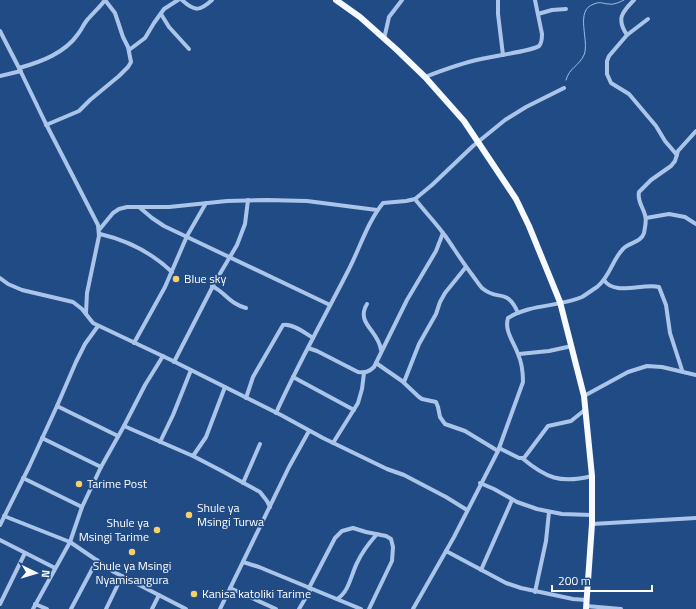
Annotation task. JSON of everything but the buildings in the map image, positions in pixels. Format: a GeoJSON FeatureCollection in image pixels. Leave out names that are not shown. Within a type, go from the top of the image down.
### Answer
{"type":"FeatureCollection","features":[{"type":"Feature","properties":{"kind":"highway"},"geometry":{"type":"LineString","coordinates":[[336,0],[360,17],[425,77],[464,121],[516,199],[529,226],[560,302],[572,346],[586,409],[592,476],[592,524],[586,605]]}},
{"type":"Feature","properties":{"kind":"street"},"geometry":{"type":"LineString","coordinates":[[0,76],[20,70],[57,53],[78,35],[89,18],[105,0],[115,12],[129,50],[131,62],[119,76],[79,111],[46,125]]}},
{"type":"Feature","properties":{"kind":"street"},"geometry":{"type":"LineString","coordinates":[[129,50],[145,38],[164,10],[178,0]]}},
{"type":"Feature","properties":{"kind":"street"},"geometry":{"type":"LineString","coordinates":[[182,0],[191,7],[198,9],[202,8],[212,0]]}},
{"type":"Feature","properties":{"kind":"street"},"geometry":{"type":"LineString","coordinates":[[384,39],[389,17],[402,0]]}},
{"type":"Feature","properties":{"kind":"street"},"geometry":{"type":"LineString","coordinates":[[498,0],[498,14],[503,55]]}},
{"type":"Feature","properties":{"kind":"street"},"geometry":{"type":"LineString","coordinates":[[425,77],[480,59],[539,46],[542,40],[542,34],[535,0]]}},
{"type":"Feature","properties":{"kind":"street"},"geometry":{"type":"LineString","coordinates":[[627,35],[621,25],[621,17],[624,10],[634,0]]}},
{"type":"Feature","properties":{"kind":"street"},"geometry":{"type":"LineString","coordinates":[[538,14],[552,10],[566,9]]}},
{"type":"Feature","properties":{"kind":"street"},"geometry":{"type":"LineString","coordinates":[[161,14],[169,27],[189,49]]}},
{"type":"Feature","properties":{"kind":"street"},"geometry":{"type":"LineString","coordinates":[[648,19],[627,35],[609,56],[606,67],[608,80],[629,94],[656,126],[665,141],[677,155]]}},
{"type":"Feature","properties":{"kind":"street"},"geometry":{"type":"LineString","coordinates":[[0,31],[46,125],[96,221],[99,232]]}},
{"type":"Feature","properties":{"kind":"street"},"geometry":{"type":"LineString","coordinates":[[276,413],[377,210],[383,203],[406,202],[415,199],[432,185],[467,151],[519,110],[564,88]]}},
{"type":"Feature","properties":{"kind":"street"},"geometry":{"type":"LineString","coordinates":[[413,609],[446,551],[498,450],[522,382],[523,374],[519,354],[509,333],[507,322],[508,318],[518,312],[581,297],[598,286],[604,280],[623,248],[642,238],[646,218],[638,199],[639,192],[651,180],[671,166],[682,146],[696,131]]}},
{"type":"Feature","properties":{"kind":"street"},"geometry":{"type":"LineString","coordinates":[[415,199],[443,233],[482,288],[493,295],[506,296],[510,299],[518,312]]}},
{"type":"Feature","properties":{"kind":"street"},"geometry":{"type":"LineString","coordinates":[[86,314],[87,293],[99,232],[113,213],[119,209],[127,207],[169,207],[248,200],[307,200],[377,210]]}},
{"type":"Feature","properties":{"kind":"street"},"geometry":{"type":"LineString","coordinates":[[174,362],[212,286],[237,245],[246,216],[248,200]]}},
{"type":"Feature","properties":{"kind":"street"},"geometry":{"type":"LineString","coordinates":[[134,343],[166,287],[187,236],[206,203]]}},
{"type":"Feature","properties":{"kind":"street"},"geometry":{"type":"LineString","coordinates":[[139,207],[152,218],[187,236],[271,278],[330,305]]}},
{"type":"Feature","properties":{"kind":"street"},"geometry":{"type":"LineString","coordinates":[[646,218],[669,214],[685,217],[696,224]]}},
{"type":"Feature","properties":{"kind":"street"},"geometry":{"type":"LineString","coordinates":[[99,232],[145,251],[162,262],[172,272]]}},
{"type":"Feature","properties":{"kind":"street"},"geometry":{"type":"LineString","coordinates":[[308,348],[321,353],[352,370],[364,372],[370,371],[376,363],[381,350],[407,300],[436,251],[443,233]]}},
{"type":"Feature","properties":{"kind":"street"},"geometry":{"type":"LineString","coordinates":[[404,382],[419,344],[436,314],[440,302],[445,293],[466,267]]}},
{"type":"Feature","properties":{"kind":"street"},"geometry":{"type":"LineString","coordinates":[[0,278],[8,284],[22,290],[73,302],[82,309],[93,323],[98,326],[191,370],[387,469],[404,475],[467,510]]}},
{"type":"Feature","properties":{"kind":"street"},"geometry":{"type":"LineString","coordinates":[[604,280],[606,284],[620,288],[653,285],[659,286],[666,305],[670,333],[682,370]]}},
{"type":"Feature","properties":{"kind":"street"},"geometry":{"type":"LineString","coordinates":[[212,286],[219,290],[232,302],[246,308]]}},
{"type":"Feature","properties":{"kind":"street"},"geometry":{"type":"LineString","coordinates":[[367,304],[362,314],[363,319],[380,342],[381,350]]}},
{"type":"Feature","properties":{"kind":"street"},"geometry":{"type":"LineString","coordinates":[[246,398],[253,377],[283,325],[290,325],[313,338]]}},
{"type":"Feature","properties":{"kind":"street"},"geometry":{"type":"LineString","coordinates":[[0,524],[29,467],[76,362],[85,344],[98,326]]}},
{"type":"Feature","properties":{"kind":"street"},"geometry":{"type":"LineString","coordinates":[[519,354],[549,351],[572,346]]}},
{"type":"Feature","properties":{"kind":"street"},"geometry":{"type":"LineString","coordinates":[[33,609],[70,542],[82,507],[101,467],[162,356]]}},
{"type":"Feature","properties":{"kind":"street"},"geometry":{"type":"LineString","coordinates":[[376,363],[404,382],[422,399],[436,402],[440,417],[445,424],[465,431],[498,450],[518,458],[522,458],[536,470],[551,477],[570,480],[592,476]]}},
{"type":"Feature","properties":{"kind":"street"},"geometry":{"type":"LineString","coordinates":[[584,396],[628,372],[647,366],[682,370],[696,375]]}},
{"type":"Feature","properties":{"kind":"street"},"geometry":{"type":"LineString","coordinates":[[160,442],[173,415],[191,370]]}},
{"type":"Feature","properties":{"kind":"street"},"geometry":{"type":"LineString","coordinates":[[334,443],[358,403],[362,389],[364,372]]}},
{"type":"Feature","properties":{"kind":"street"},"geometry":{"type":"LineString","coordinates":[[293,377],[354,410]]}},
{"type":"Feature","properties":{"kind":"street"},"geometry":{"type":"LineString","coordinates":[[193,456],[206,437],[225,388]]}},
{"type":"Feature","properties":{"kind":"street"},"geometry":{"type":"LineString","coordinates":[[57,406],[118,436]]}},
{"type":"Feature","properties":{"kind":"street"},"geometry":{"type":"LineString","coordinates":[[522,458],[526,456],[548,426],[572,421],[586,409]]}},
{"type":"Feature","properties":{"kind":"street"},"geometry":{"type":"LineString","coordinates":[[124,426],[193,456],[260,492],[267,500],[270,507]]}},
{"type":"Feature","properties":{"kind":"street"},"geometry":{"type":"LineString","coordinates":[[220,609],[297,451],[310,431]]}},
{"type":"Feature","properties":{"kind":"street"},"geometry":{"type":"LineString","coordinates":[[42,438],[101,467]]}},
{"type":"Feature","properties":{"kind":"street"},"geometry":{"type":"LineString","coordinates":[[242,483],[260,444]]}},
{"type":"Feature","properties":{"kind":"street"},"geometry":{"type":"LineString","coordinates":[[23,478],[82,507]]}},
{"type":"Feature","properties":{"kind":"street"},"geometry":{"type":"LineString","coordinates":[[480,483],[498,491],[512,500],[548,512],[592,515]]}},
{"type":"Feature","properties":{"kind":"street"},"geometry":{"type":"LineString","coordinates":[[481,570],[512,500]]}},
{"type":"Feature","properties":{"kind":"street"},"geometry":{"type":"LineString","coordinates":[[535,592],[546,541],[548,512]]}},
{"type":"Feature","properties":{"kind":"street"},"geometry":{"type":"LineString","coordinates":[[2,518],[70,542],[122,576],[186,609]]}},
{"type":"Feature","properties":{"kind":"street"},"geometry":{"type":"LineString","coordinates":[[592,524],[696,518]]}},
{"type":"Feature","properties":{"kind":"street"},"geometry":{"type":"LineString","coordinates":[[299,609],[331,543],[342,531],[353,528],[386,536],[391,539],[394,546],[392,561],[368,609]]}},
{"type":"Feature","properties":{"kind":"street"},"geometry":{"type":"LineString","coordinates":[[337,599],[344,593],[357,562],[366,546],[377,534]]}},
{"type":"Feature","properties":{"kind":"street"},"geometry":{"type":"LineString","coordinates":[[0,540],[55,568]]}},
{"type":"Feature","properties":{"kind":"street"},"geometry":{"type":"LineString","coordinates":[[446,551],[506,582],[535,592],[586,605],[621,609]]}},
{"type":"Feature","properties":{"kind":"street"},"geometry":{"type":"LineString","coordinates":[[0,604],[25,553]]}},
{"type":"Feature","properties":{"kind":"street"},"geometry":{"type":"LineString","coordinates":[[71,609],[96,560]]}},
{"type":"Feature","properties":{"kind":"street"},"geometry":{"type":"LineString","coordinates":[[243,562],[361,609]]}},
{"type":"Feature","properties":{"kind":"street"},"geometry":{"type":"LineString","coordinates":[[106,609],[122,576]]}},
{"type":"Feature","properties":{"kind":"street"},"geometry":{"type":"LineString","coordinates":[[230,588],[276,609]]}},
{"type":"Feature","properties":{"kind":"street"},"geometry":{"type":"LineString","coordinates":[[152,609],[159,595]]}},
{"type":"Feature","properties":{"kind":"street"},"geometry":{"type":"LineString","coordinates":[[35,604],[47,609]]}},
{"type":"Feature","properties":{"kind":"waterway"},"geometry":{"type":"LineString","coordinates":[[566,80],[569,73],[580,62],[584,55],[584,19],[588,7],[596,3],[613,4],[624,0]]}},
{"type":"Feature","properties":{"kind":"place","name":"Blue sky"},"geometry":{"type":"Point","coordinates":[176,279]}},
{"type":"Feature","properties":{"kind":"place","name":"Tarime Post"},"geometry":{"type":"Point","coordinates":[79,484]}},
{"type":"Feature","properties":{"kind":"place","name":"Shule ya Msingi Turwa"},"geometry":{"type":"Point","coordinates":[189,515]}},
{"type":"Feature","properties":{"kind":"place","name":"Shule ya Msingi Tarime"},"geometry":{"type":"Point","coordinates":[157,530]}},
{"type":"Feature","properties":{"kind":"place","name":"Shule ya Msingi Nyamisangura"},"geometry":{"type":"Point","coordinates":[132,552]}},
{"type":"Feature","properties":{"kind":"place","name":"Kanisa katoliki Tarime"},"geometry":{"type":"Point","coordinates":[194,594]}}]}
